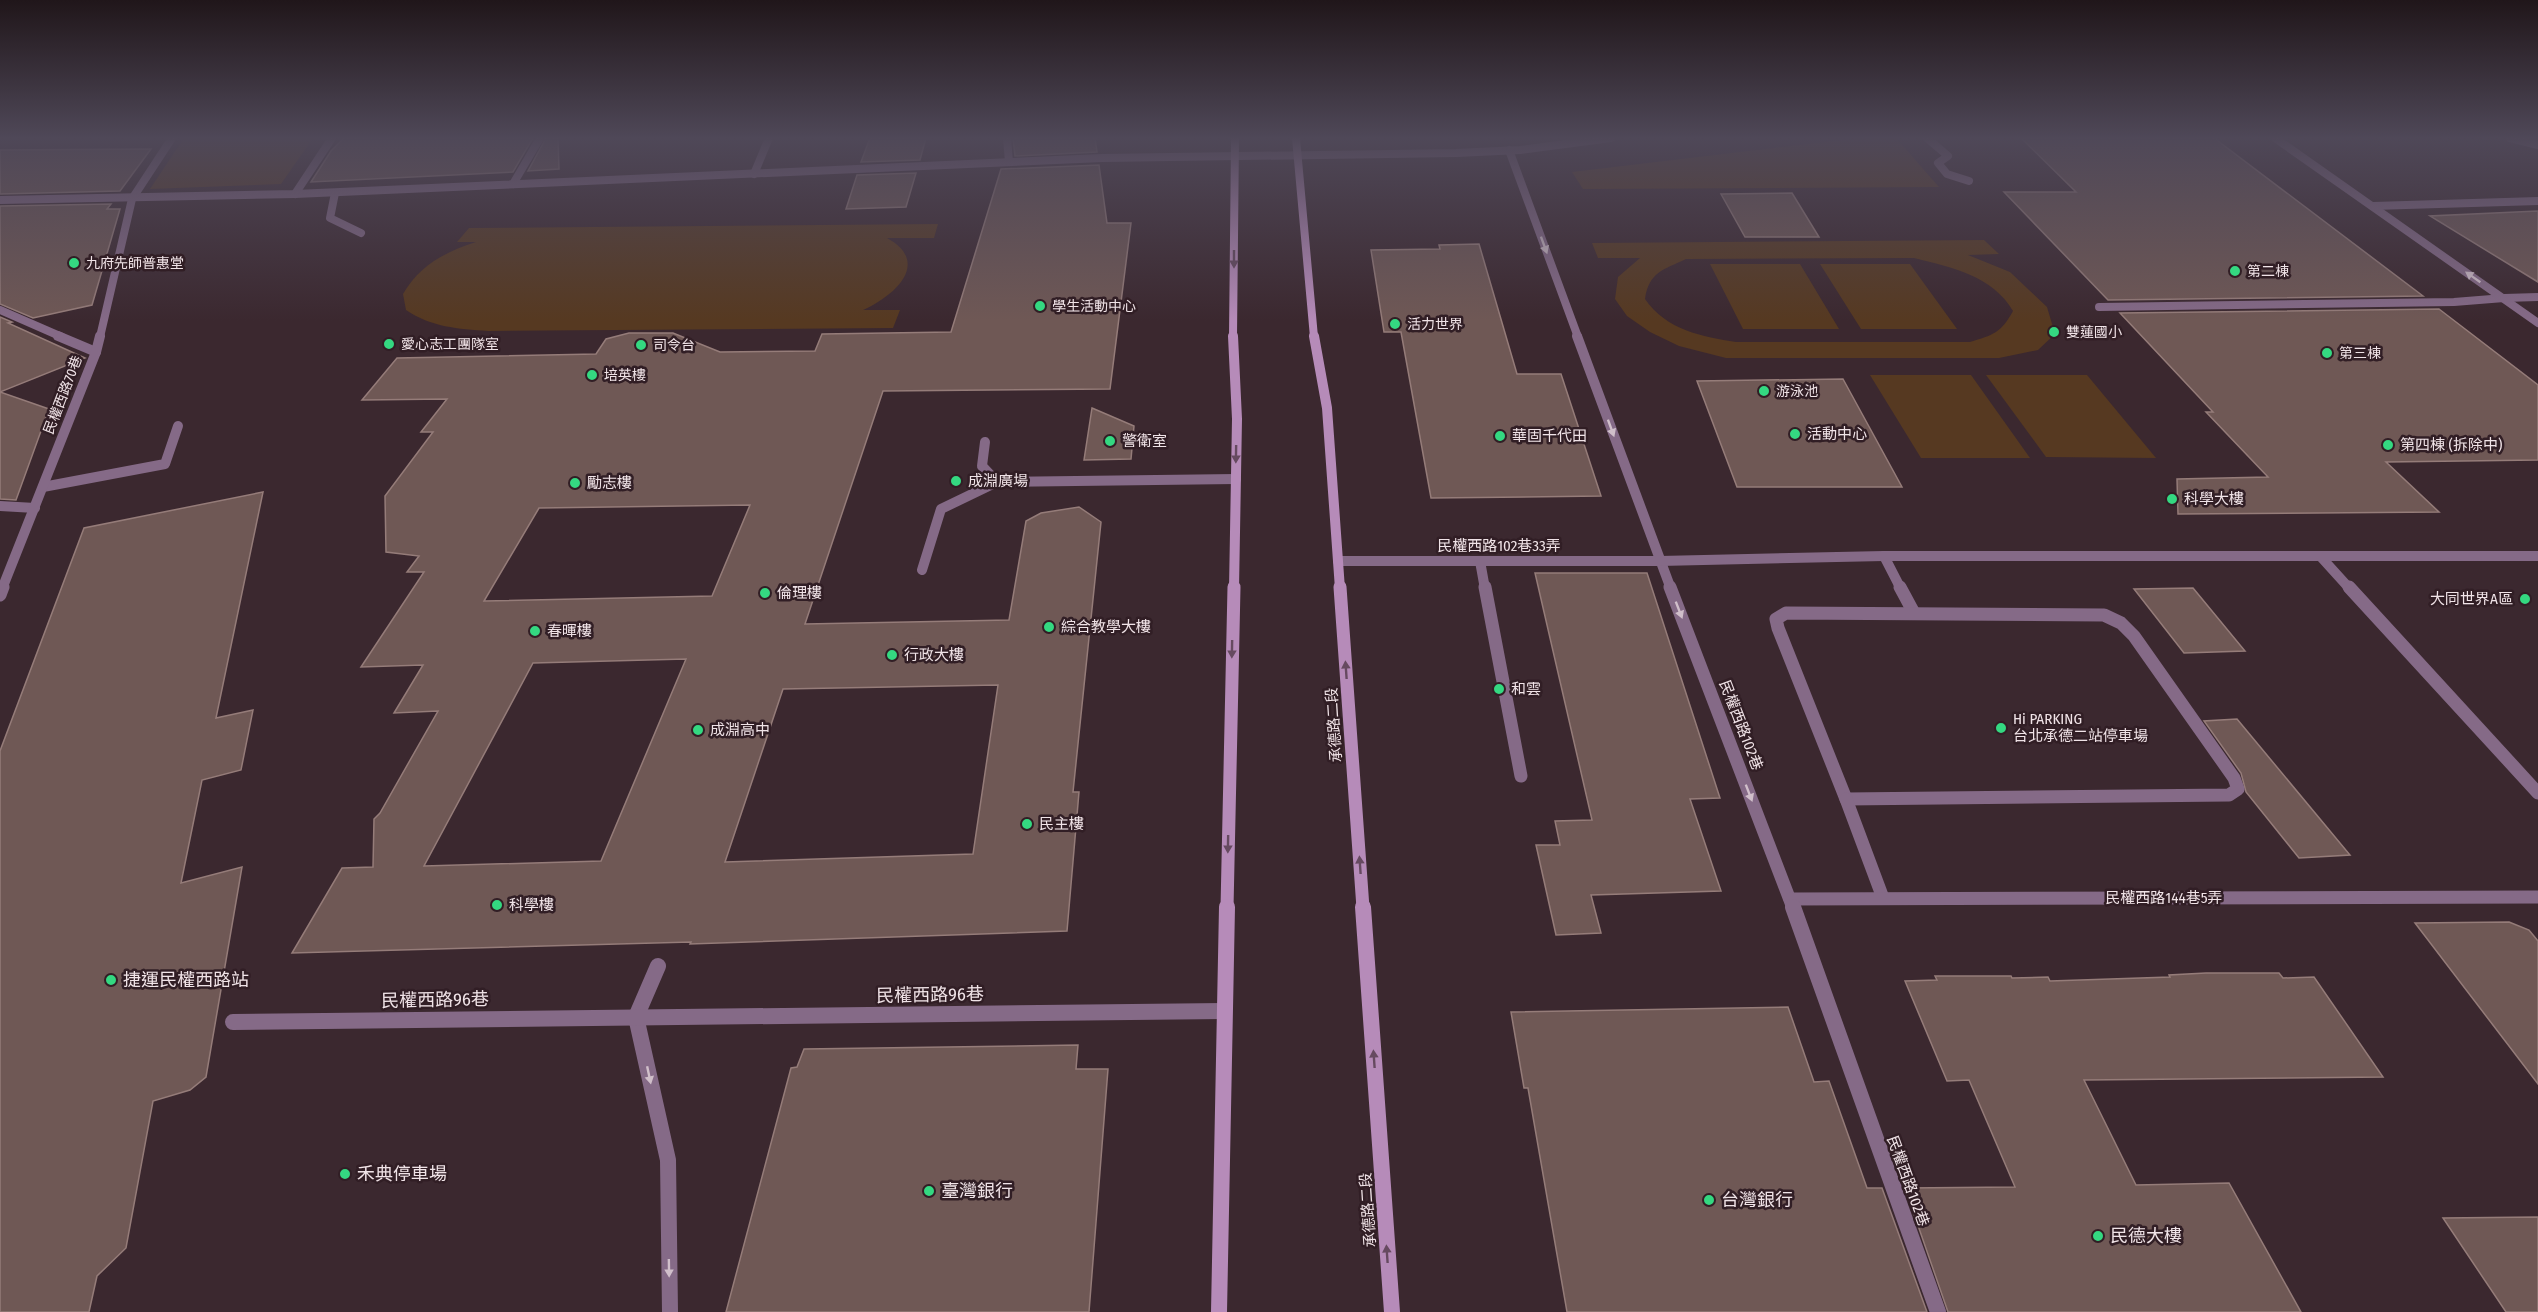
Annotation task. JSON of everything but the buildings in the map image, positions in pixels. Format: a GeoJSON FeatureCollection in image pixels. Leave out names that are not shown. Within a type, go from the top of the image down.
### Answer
{"type":"FeatureCollection","features":[{"type":"Feature","properties":{"kind":"main road"},"geometry":{"type":"LineString","coordinates":[[1219,1312],[1237,419],[1233,331],[1234,199]]}},
{"type":"Feature","properties":{"kind":"main road","name":"承德路二段"},"geometry":{"type":"LineString","coordinates":[[1301,199],[1312,324],[1327,408],[1392,1312]]}},
{"type":"Feature","properties":{"kind":"street"},"geometry":{"type":"LineString","coordinates":[[0,200],[102,199]]}},
{"type":"Feature","properties":{"kind":"street","name":"民權西路70巷"},"geometry":{"type":"LineString","coordinates":[[0,595],[96,352],[132,199]]}},
{"type":"Feature","properties":{"kind":"street"},"geometry":{"type":"LineString","coordinates":[[334,199],[330,218],[361,233]]}},
{"type":"Feature","properties":{"kind":"street","name":"民權西路102巷"},"geometry":{"type":"LineString","coordinates":[[1527,199],[1660,561],[1790,899],[1938,1312]]}},
{"type":"Feature","properties":{"kind":"street"},"geometry":{"type":"LineString","coordinates":[[2363,199],[2538,323]]}},
{"type":"Feature","properties":{"kind":"street"},"geometry":{"type":"LineString","coordinates":[[2373,206],[2538,201]]}},
{"type":"Feature","properties":{"kind":"street"},"geometry":{"type":"LineString","coordinates":[[2099,307],[2454,302],[2538,297]]}},
{"type":"Feature","properties":{"kind":"street"},"geometry":{"type":"LineString","coordinates":[[0,310],[96,352]]}},
{"type":"Feature","properties":{"kind":"street"},"geometry":{"type":"LineString","coordinates":[[44,487],[165,464],[178,426]]}},
{"type":"Feature","properties":{"kind":"street"},"geometry":{"type":"LineString","coordinates":[[985,442],[982,466],[997,482]]}},
{"type":"Feature","properties":{"kind":"street"},"geometry":{"type":"LineString","coordinates":[[922,570],[941,509],[997,482],[1236,479]]}},
{"type":"Feature","properties":{"kind":"street"},"geometry":{"type":"LineString","coordinates":[[0,506],[35,508]]}},
{"type":"Feature","properties":{"kind":"street"},"geometry":{"type":"LineString","coordinates":[[1884,556],[1914,613]]}},
{"type":"Feature","properties":{"kind":"street","name":"民權西路102巷33弄"},"geometry":{"type":"LineString","coordinates":[[1338,561],[1660,561],[1884,556],[2538,556]]}},
{"type":"Feature","properties":{"kind":"street"},"geometry":{"type":"LineString","coordinates":[[2321,557],[2538,793]]}},
{"type":"Feature","properties":{"kind":"street"},"geometry":{"type":"LineString","coordinates":[[1480,561],[1521,776]]}},
{"type":"Feature","properties":{"kind":"street"},"geometry":{"type":"LineString","coordinates":[[1846,799],[2229,795],[2238,789],[2234,778],[2134,636],[2121,622],[2104,615],[1786,613],[1776,619],[1778,628],[1883,898]]}},
{"type":"Feature","properties":{"kind":"street","name":"民權西路144巷5弄"},"geometry":{"type":"LineString","coordinates":[[1790,899],[2537,899]]}},
{"type":"Feature","properties":{"kind":"street"},"geometry":{"type":"LineString","coordinates":[[658,966],[636,1017],[668,1160],[670,1312]]}},
{"type":"Feature","properties":{"kind":"street","name":"民權西路96巷"},"geometry":{"type":"LineString","coordinates":[[233,1022],[1224,1011]]}},
{"type":"Feature","properties":{"kind":"shaded area"},"geometry":{"type":"Polygon","coordinates":[[[938,224],[934,238],[887,238],[900,248],[907,258],[904,278],[886,296],[863,310],[900,310],[893,328],[488,331],[435,324],[415,316],[406,310],[403,294],[425,267],[454,250],[476,242],[457,242],[469,228],[938,224]]]}},
{"type":"Feature","properties":{"kind":"shaded area"},"geometry":{"type":"Polygon","coordinates":[[[1984,240],[1999,254],[1968,255],[2010,272],[2047,307],[2055,334],[2038,350],[1999,358],[1726,358],[1679,346],[1650,332],[1627,316],[1615,299],[1618,277],[1640,258],[1598,258],[1592,243],[1984,240]],[[1914,258],[1686,259],[1658,273],[1650,283],[1645,299],[1654,310],[1674,325],[1711,338],[1736,342],[1970,342],[1991,335],[2000,329],[2013,311],[2005,299],[1983,281],[1956,269],[1914,258]]]}},
{"type":"Feature","properties":{"kind":"shaded area"},"geometry":{"type":"Polygon","coordinates":[[[1710,264],[1800,264],[1839,329],[1743,329],[1710,264]]]}},
{"type":"Feature","properties":{"kind":"shaded area"},"geometry":{"type":"Polygon","coordinates":[[[1820,264],[1910,264],[1957,329],[1861,329],[1820,264]]]}},
{"type":"Feature","properties":{"kind":"shaded area"},"geometry":{"type":"Polygon","coordinates":[[[1870,375],[1971,375],[2030,458],[1921,458],[1870,375]]]}},
{"type":"Feature","properties":{"kind":"shaded area"},"geometry":{"type":"Polygon","coordinates":[[[1986,375],[2087,375],[2156,458],[2046,457],[1986,375]]]}},
{"type":"Feature","properties":{"kind":"place","name":"九府先師普惠堂"},"geometry":{"type":"Point","coordinates":[74,263]}},
{"type":"Feature","properties":{"kind":"place","name":"第二棟"},"geometry":{"type":"Point","coordinates":[2235,271]}},
{"type":"Feature","properties":{"kind":"place","name":"學生活動中心"},"geometry":{"type":"Point","coordinates":[1040,306]}},
{"type":"Feature","properties":{"kind":"place","name":"活力世界"},"geometry":{"type":"Point","coordinates":[1395,324]}},
{"type":"Feature","properties":{"kind":"place","name":"雙蓮國小"},"geometry":{"type":"Point","coordinates":[2054,332]}},
{"type":"Feature","properties":{"kind":"place","name":"愛心志工團隊室"},"geometry":{"type":"Point","coordinates":[389,344]}},
{"type":"Feature","properties":{"kind":"place","name":"司令台"},"geometry":{"type":"Point","coordinates":[641,345]}},
{"type":"Feature","properties":{"kind":"place","name":"第三棟"},"geometry":{"type":"Point","coordinates":[2327,353]}},
{"type":"Feature","properties":{"kind":"place","name":"培英樓"},"geometry":{"type":"Point","coordinates":[592,375]}},
{"type":"Feature","properties":{"kind":"place","name":"游泳池"},"geometry":{"type":"Point","coordinates":[1764,391]}},
{"type":"Feature","properties":{"kind":"place","name":"活動中心"},"geometry":{"type":"Point","coordinates":[1795,434]}},
{"type":"Feature","properties":{"kind":"place","name":"華固千代田"},"geometry":{"type":"Point","coordinates":[1500,436]}},
{"type":"Feature","properties":{"kind":"place","name":"警衛室"},"geometry":{"type":"Point","coordinates":[1110,441]}},
{"type":"Feature","properties":{"kind":"place","name":"第四棟 (拆除中)"},"geometry":{"type":"Point","coordinates":[2388,445]}},
{"type":"Feature","properties":{"kind":"place","name":"成淵廣場"},"geometry":{"type":"Point","coordinates":[956,481]}},
{"type":"Feature","properties":{"kind":"place","name":"勵志樓"},"geometry":{"type":"Point","coordinates":[575,483]}},
{"type":"Feature","properties":{"kind":"place","name":"科學大樓"},"geometry":{"type":"Point","coordinates":[2172,499]}},
{"type":"Feature","properties":{"kind":"place","name":"倫理樓"},"geometry":{"type":"Point","coordinates":[765,593]}},
{"type":"Feature","properties":{"kind":"place","name":"大同世界A區"},"geometry":{"type":"Point","coordinates":[2525,599]}},
{"type":"Feature","properties":{"kind":"place","name":"綜合教學大樓"},"geometry":{"type":"Point","coordinates":[1049,627]}},
{"type":"Feature","properties":{"kind":"place","name":"春暉樓"},"geometry":{"type":"Point","coordinates":[535,631]}},
{"type":"Feature","properties":{"kind":"place","name":"行政大樓"},"geometry":{"type":"Point","coordinates":[892,655]}},
{"type":"Feature","properties":{"kind":"place","name":"和雲"},"geometry":{"type":"Point","coordinates":[1499,689]}},
{"type":"Feature","properties":{"kind":"place","name":"Hi PARKING 台北承德二站停車場"},"geometry":{"type":"Point","coordinates":[2001,728]}},
{"type":"Feature","properties":{"kind":"place","name":"成淵高中"},"geometry":{"type":"Point","coordinates":[698,730]}},
{"type":"Feature","properties":{"kind":"place","name":"民主樓"},"geometry":{"type":"Point","coordinates":[1027,824]}},
{"type":"Feature","properties":{"kind":"place","name":"科學樓"},"geometry":{"type":"Point","coordinates":[497,905]}},
{"type":"Feature","properties":{"kind":"place","name":"捷運民權西路站"},"geometry":{"type":"Point","coordinates":[111,980]}},
{"type":"Feature","properties":{"kind":"place","name":"禾典停車場"},"geometry":{"type":"Point","coordinates":[345,1174]}},
{"type":"Feature","properties":{"kind":"place","name":"臺灣銀行"},"geometry":{"type":"Point","coordinates":[929,1191]}},
{"type":"Feature","properties":{"kind":"place","name":"台灣銀行"},"geometry":{"type":"Point","coordinates":[1709,1200]}},
{"type":"Feature","properties":{"kind":"place","name":"民德大樓"},"geometry":{"type":"Point","coordinates":[2098,1236]}}]}
